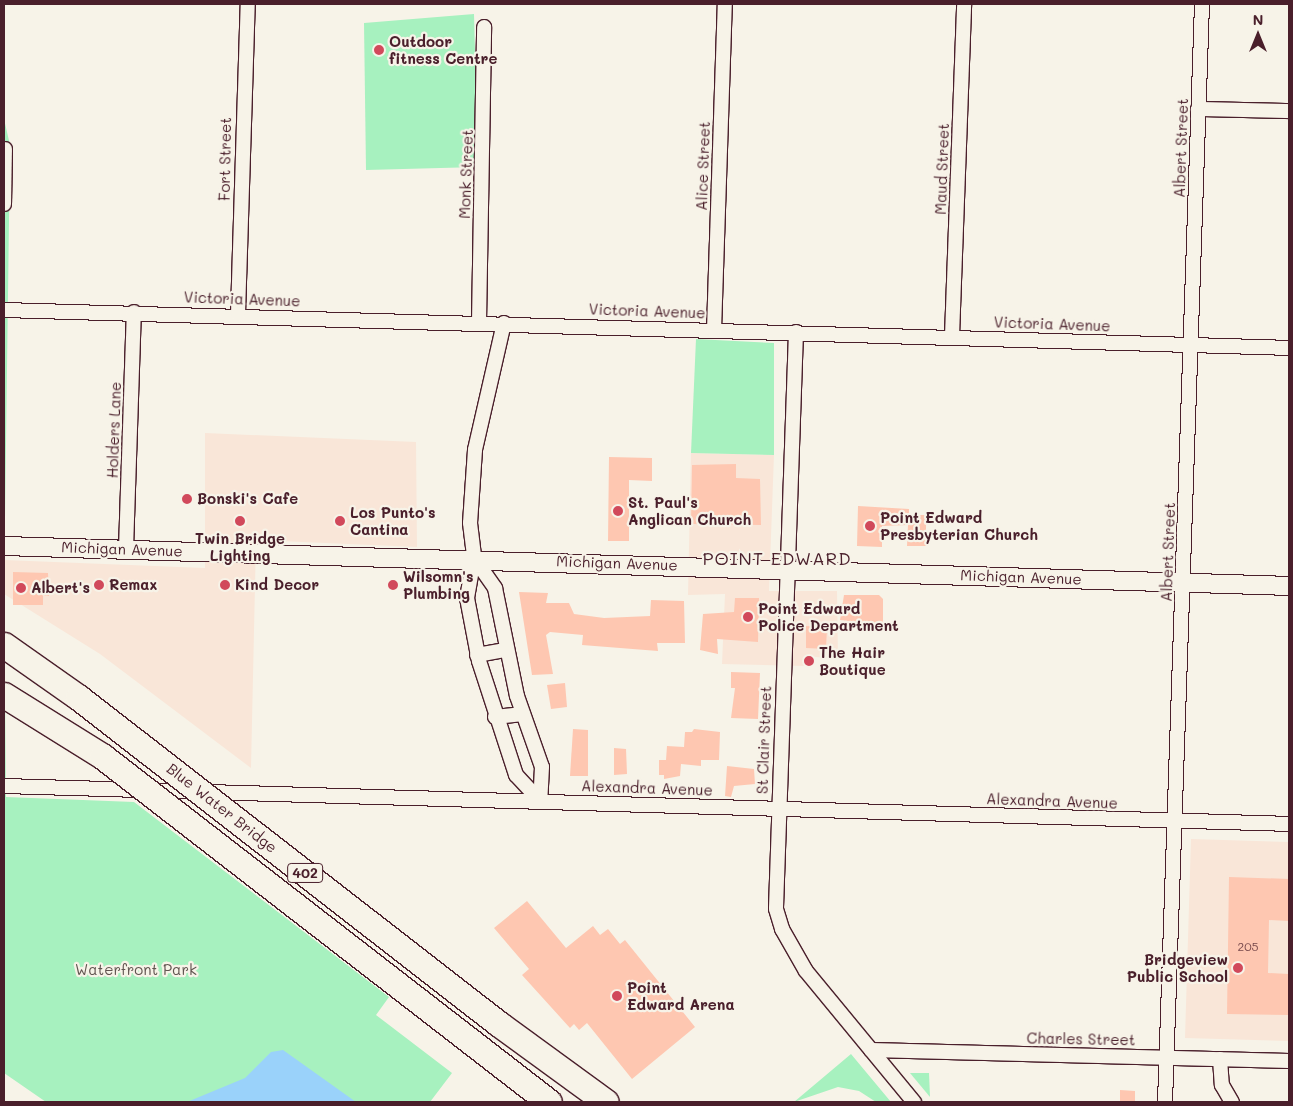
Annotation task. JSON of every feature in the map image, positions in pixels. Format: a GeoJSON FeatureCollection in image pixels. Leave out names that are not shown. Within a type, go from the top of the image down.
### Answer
{"type":"FeatureCollection","features":[{"type":"Feature","properties":{"kind":"highway","name":"Blue Water Bridge"},"geometry":{"type":"LineString","coordinates":[[4,645],[78,697],[499,1024],[606,1102]]}},
{"type":"Feature","properties":{"kind":"highway","name":"402"},"geometry":{"type":"LineString","coordinates":[[4,695],[102,756],[549,1102]]}},
{"type":"Feature","properties":{"kind":"street","name":"Fort Street"},"geometry":{"type":"LineString","coordinates":[[238,314],[248,4]]}},
{"type":"Feature","properties":{"kind":"street","name":"Alice Street"},"geometry":{"type":"LineString","coordinates":[[714,330],[725,4]]}},
{"type":"Feature","properties":{"kind":"street","name":"Maud Street"},"geometry":{"type":"LineString","coordinates":[[952,336],[964,4]]}},
{"type":"Feature","properties":{"kind":"street","name":"Albert Street"},"geometry":{"type":"LineString","coordinates":[[1165,1102],[1202,4]]}},
{"type":"Feature","properties":{"kind":"street","name":"Monk Street"},"geometry":{"type":"LineString","coordinates":[[479,322],[484,27]]}},
{"type":"Feature","properties":{"kind":"street"},"geometry":{"type":"LineString","coordinates":[[1198,109],[1289,111]]}},
{"type":"Feature","properties":{"kind":"street"},"geometry":{"type":"LineString","coordinates":[[4,204],[5,149]]}},
{"type":"Feature","properties":{"kind":"street","name":"Victoria Avenue"},"geometry":{"type":"LineString","coordinates":[[4,310],[238,314],[1289,348]]}},
{"type":"Feature","properties":{"kind":"street","name":"Holders Lane"},"geometry":{"type":"LineString","coordinates":[[126,549],[134,312]]}},
{"type":"Feature","properties":{"kind":"street"},"geometry":{"type":"LineString","coordinates":[[504,323],[475,450],[470,523],[474,558],[467,598],[477,655],[495,717],[516,775],[540,801]]}},
{"type":"Feature","properties":{"kind":"street","name":"St Clair Street"},"geometry":{"type":"LineString","coordinates":[[796,332],[785,569],[776,897],[782,929],[806,971],[914,1102]]}},
{"type":"Feature","properties":{"kind":"street","name":"Michigan Avenue"},"geometry":{"type":"LineString","coordinates":[[4,546],[474,558],[1289,586]]}},
{"type":"Feature","properties":{"kind":"street"},"geometry":{"type":"LineString","coordinates":[[474,558],[495,588],[506,650],[523,714],[542,767],[540,801]]}},
{"type":"Feature","properties":{"kind":"street"},"geometry":{"type":"LineString","coordinates":[[477,655],[506,650]]}},
{"type":"Feature","properties":{"kind":"street"},"geometry":{"type":"LineString","coordinates":[[495,717],[523,714]]}},
{"type":"Feature","properties":{"kind":"street","name":"Alexandra Avenue"},"geometry":{"type":"LineString","coordinates":[[4,786],[1289,824]]}},
{"type":"Feature","properties":{"kind":"street","name":"Charles Street"},"geometry":{"type":"LineString","coordinates":[[871,1050],[1289,1061]]}},
{"type":"Feature","properties":{"kind":"street"},"geometry":{"type":"LineString","coordinates":[[1220,1059],[1222,1086],[1232,1102]]}},
{"type":"Feature","properties":{"kind":"shaded area"},"geometry":{"type":"Polygon","coordinates":[[[205,433],[416,442],[417,547],[256,540],[251,768],[100,654],[4,594],[4,560],[205,568],[205,433]]]}},
{"type":"Feature","properties":{"kind":"shaded area"},"geometry":{"type":"Polygon","coordinates":[[[691,453],[774,455],[769,591],[837,591],[838,659],[805,656],[805,666],[722,664],[725,594],[688,595],[691,453]]]}},
{"type":"Feature","properties":{"kind":"shaded area","name":"Bridgeview Public School"},"geometry":{"type":"Polygon","coordinates":[[[1191,839],[1289,842],[1289,1041],[1185,1038],[1191,839]]]}},
{"type":"Feature","properties":{"kind":"green space"},"geometry":{"type":"Polygon","coordinates":[[[474,14],[478,167],[366,170],[364,23],[474,14]]]}},
{"type":"Feature","properties":{"kind":"green space"},"geometry":{"type":"Polygon","coordinates":[[[4,119],[10,145],[4,594],[4,119]]]}},
{"type":"Feature","properties":{"kind":"green space"},"geometry":{"type":"Polygon","coordinates":[[[696,339],[774,343],[774,455],[691,453],[696,339]]]}},
{"type":"Feature","properties":{"kind":"green space","name":"Waterfront Park"},"geometry":{"type":"Polygon","coordinates":[[[4,594],[6,797],[134,802],[389,997],[376,1015],[452,1073],[430,1102],[46,1102],[4,1073],[4,594]]]}},
{"type":"Feature","properties":{"kind":"green space"},"geometry":{"type":"Polygon","coordinates":[[[851,1054],[891,1102],[876,1102],[859,1091],[838,1087],[794,1102],[851,1054]]]}},
{"type":"Feature","properties":{"kind":"green space"},"geometry":{"type":"Polygon","coordinates":[[[910,1073],[929,1073],[930,1097],[910,1073]]]}},
{"type":"Feature","properties":{"kind":"water"},"geometry":{"type":"Polygon","coordinates":[[[283,1050],[356,1102],[187,1102],[245,1078],[271,1052],[283,1050]]]}},
{"type":"Feature","properties":{"kind":"building","name":"St. Paul's Anglican Church"},"geometry":{"type":"Polygon","coordinates":[[[609,457],[652,458],[652,481],[629,480],[629,541],[608,541],[609,457]]]}},
{"type":"Feature","properties":{"kind":"building"},"geometry":{"type":"Polygon","coordinates":[[[736,464],[736,478],[760,479],[761,525],[691,524],[692,465],[736,464]]]}},
{"type":"Feature","properties":{"kind":"building"},"geometry":{"type":"Polygon","coordinates":[[[858,506],[909,509],[909,515],[926,515],[926,546],[907,546],[908,525],[882,526],[882,547],[857,546],[858,506]]]}},
{"type":"Feature","properties":{"kind":"building"},"geometry":{"type":"Polygon","coordinates":[[[13,572],[48,573],[49,596],[43,595],[43,605],[13,605],[13,572]]]}},
{"type":"Feature","properties":{"kind":"building"},"geometry":{"type":"Polygon","coordinates":[[[519,592],[548,593],[546,603],[569,603],[574,614],[604,618],[650,616],[651,600],[684,601],[685,643],[657,643],[658,651],[582,645],[583,635],[550,632],[546,635],[553,674],[532,675],[519,592]]]}},
{"type":"Feature","properties":{"kind":"building"},"geometry":{"type":"Polygon","coordinates":[[[844,595],[879,595],[883,599],[883,625],[840,620],[844,595]]]}},
{"type":"Feature","properties":{"kind":"building"},"geometry":{"type":"Polygon","coordinates":[[[735,598],[759,598],[758,642],[717,639],[718,654],[700,650],[703,614],[734,612],[735,598]]]}},
{"type":"Feature","properties":{"kind":"building"},"geometry":{"type":"Polygon","coordinates":[[[806,626],[827,627],[826,649],[806,648],[806,626]]]}},
{"type":"Feature","properties":{"kind":"building"},"geometry":{"type":"Polygon","coordinates":[[[731,672],[760,673],[758,719],[731,718],[735,688],[731,688],[731,672]]]}},
{"type":"Feature","properties":{"kind":"building"},"geometry":{"type":"Polygon","coordinates":[[[565,683],[567,707],[551,709],[547,685],[565,683]]]}},
{"type":"Feature","properties":{"kind":"building"},"geometry":{"type":"Polygon","coordinates":[[[573,729],[588,730],[588,776],[570,776],[573,729]]]}},
{"type":"Feature","properties":{"kind":"building"},"geometry":{"type":"Polygon","coordinates":[[[694,729],[720,732],[719,760],[701,760],[701,766],[681,764],[680,776],[664,779],[664,775],[659,775],[659,760],[666,760],[667,746],[684,747],[685,732],[692,732],[694,729]]]}},
{"type":"Feature","properties":{"kind":"building"},"geometry":{"type":"Polygon","coordinates":[[[614,748],[626,749],[627,774],[614,775],[614,748]]]}},
{"type":"Feature","properties":{"kind":"building"},"geometry":{"type":"Polygon","coordinates":[[[727,766],[754,769],[755,784],[734,786],[731,797],[725,796],[727,766]]]}},
{"type":"Feature","properties":{"kind":"building","name":"Bridgeview Public School"},"geometry":{"type":"Polygon","coordinates":[[[1229,877],[1289,879],[1289,921],[1269,920],[1268,973],[1289,974],[1289,1015],[1227,1014],[1229,877]]]}},
{"type":"Feature","properties":{"kind":"building","name":"Point Edward Arena"},"geometry":{"type":"Polygon","coordinates":[[[527,901],[566,948],[593,926],[600,935],[608,929],[620,944],[625,940],[695,1027],[632,1079],[587,1023],[579,1030],[574,1024],[570,1028],[522,975],[529,969],[494,928],[527,901]]]}},
{"type":"Feature","properties":{"kind":"building"},"geometry":{"type":"Polygon","coordinates":[[[1120,1090],[1135,1091],[1135,1102],[1120,1102],[1120,1090]]]}},
{"type":"Feature","properties":{"kind":"place","name":"Outdoor fitness Centre"},"geometry":{"type":"Point","coordinates":[379,50]}},
{"type":"Feature","properties":{"kind":"place","name":"Bonski's Cafe"},"geometry":{"type":"Point","coordinates":[187,499]}},
{"type":"Feature","properties":{"kind":"place","name":"St. Paul's Anglican Church"},"geometry":{"type":"Point","coordinates":[618,511]}},
{"type":"Feature","properties":{"kind":"place","name":"Twin Bridge Lighting"},"geometry":{"type":"Point","coordinates":[240,521]}},
{"type":"Feature","properties":{"kind":"place","name":"Los Punto's Cantina"},"geometry":{"type":"Point","coordinates":[340,521]}},
{"type":"Feature","properties":{"kind":"place","name":"Point Edward Presbyterian Church"},"geometry":{"type":"Point","coordinates":[870,526]}},
{"type":"Feature","properties":{"kind":"place","name":"Remax"},"geometry":{"type":"Point","coordinates":[99,585]}},
{"type":"Feature","properties":{"kind":"place","name":"Kind Decor"},"geometry":{"type":"Point","coordinates":[225,585]}},
{"type":"Feature","properties":{"kind":"place","name":"Wilsomn's Plumbing"},"geometry":{"type":"Point","coordinates":[393,585]}},
{"type":"Feature","properties":{"kind":"place","name":"Albert's"},"geometry":{"type":"Point","coordinates":[21,588]}},
{"type":"Feature","properties":{"kind":"place","name":"Point Edward Police Department"},"geometry":{"type":"Point","coordinates":[748,617]}},
{"type":"Feature","properties":{"kind":"place","name":"The Hair Boutique"},"geometry":{"type":"Point","coordinates":[809,661]}},
{"type":"Feature","properties":{"kind":"place","name":"Bridgeview Public School"},"geometry":{"type":"Point","coordinates":[1238,968]}},
{"type":"Feature","properties":{"kind":"place","name":"Point Edward Arena"},"geometry":{"type":"Point","coordinates":[617,996]}},
{"type":"Feature","properties":{"kind":"district","name":"POINT EDWARD"},"geometry":{"type":"Point","coordinates":[777,558]}}]}
